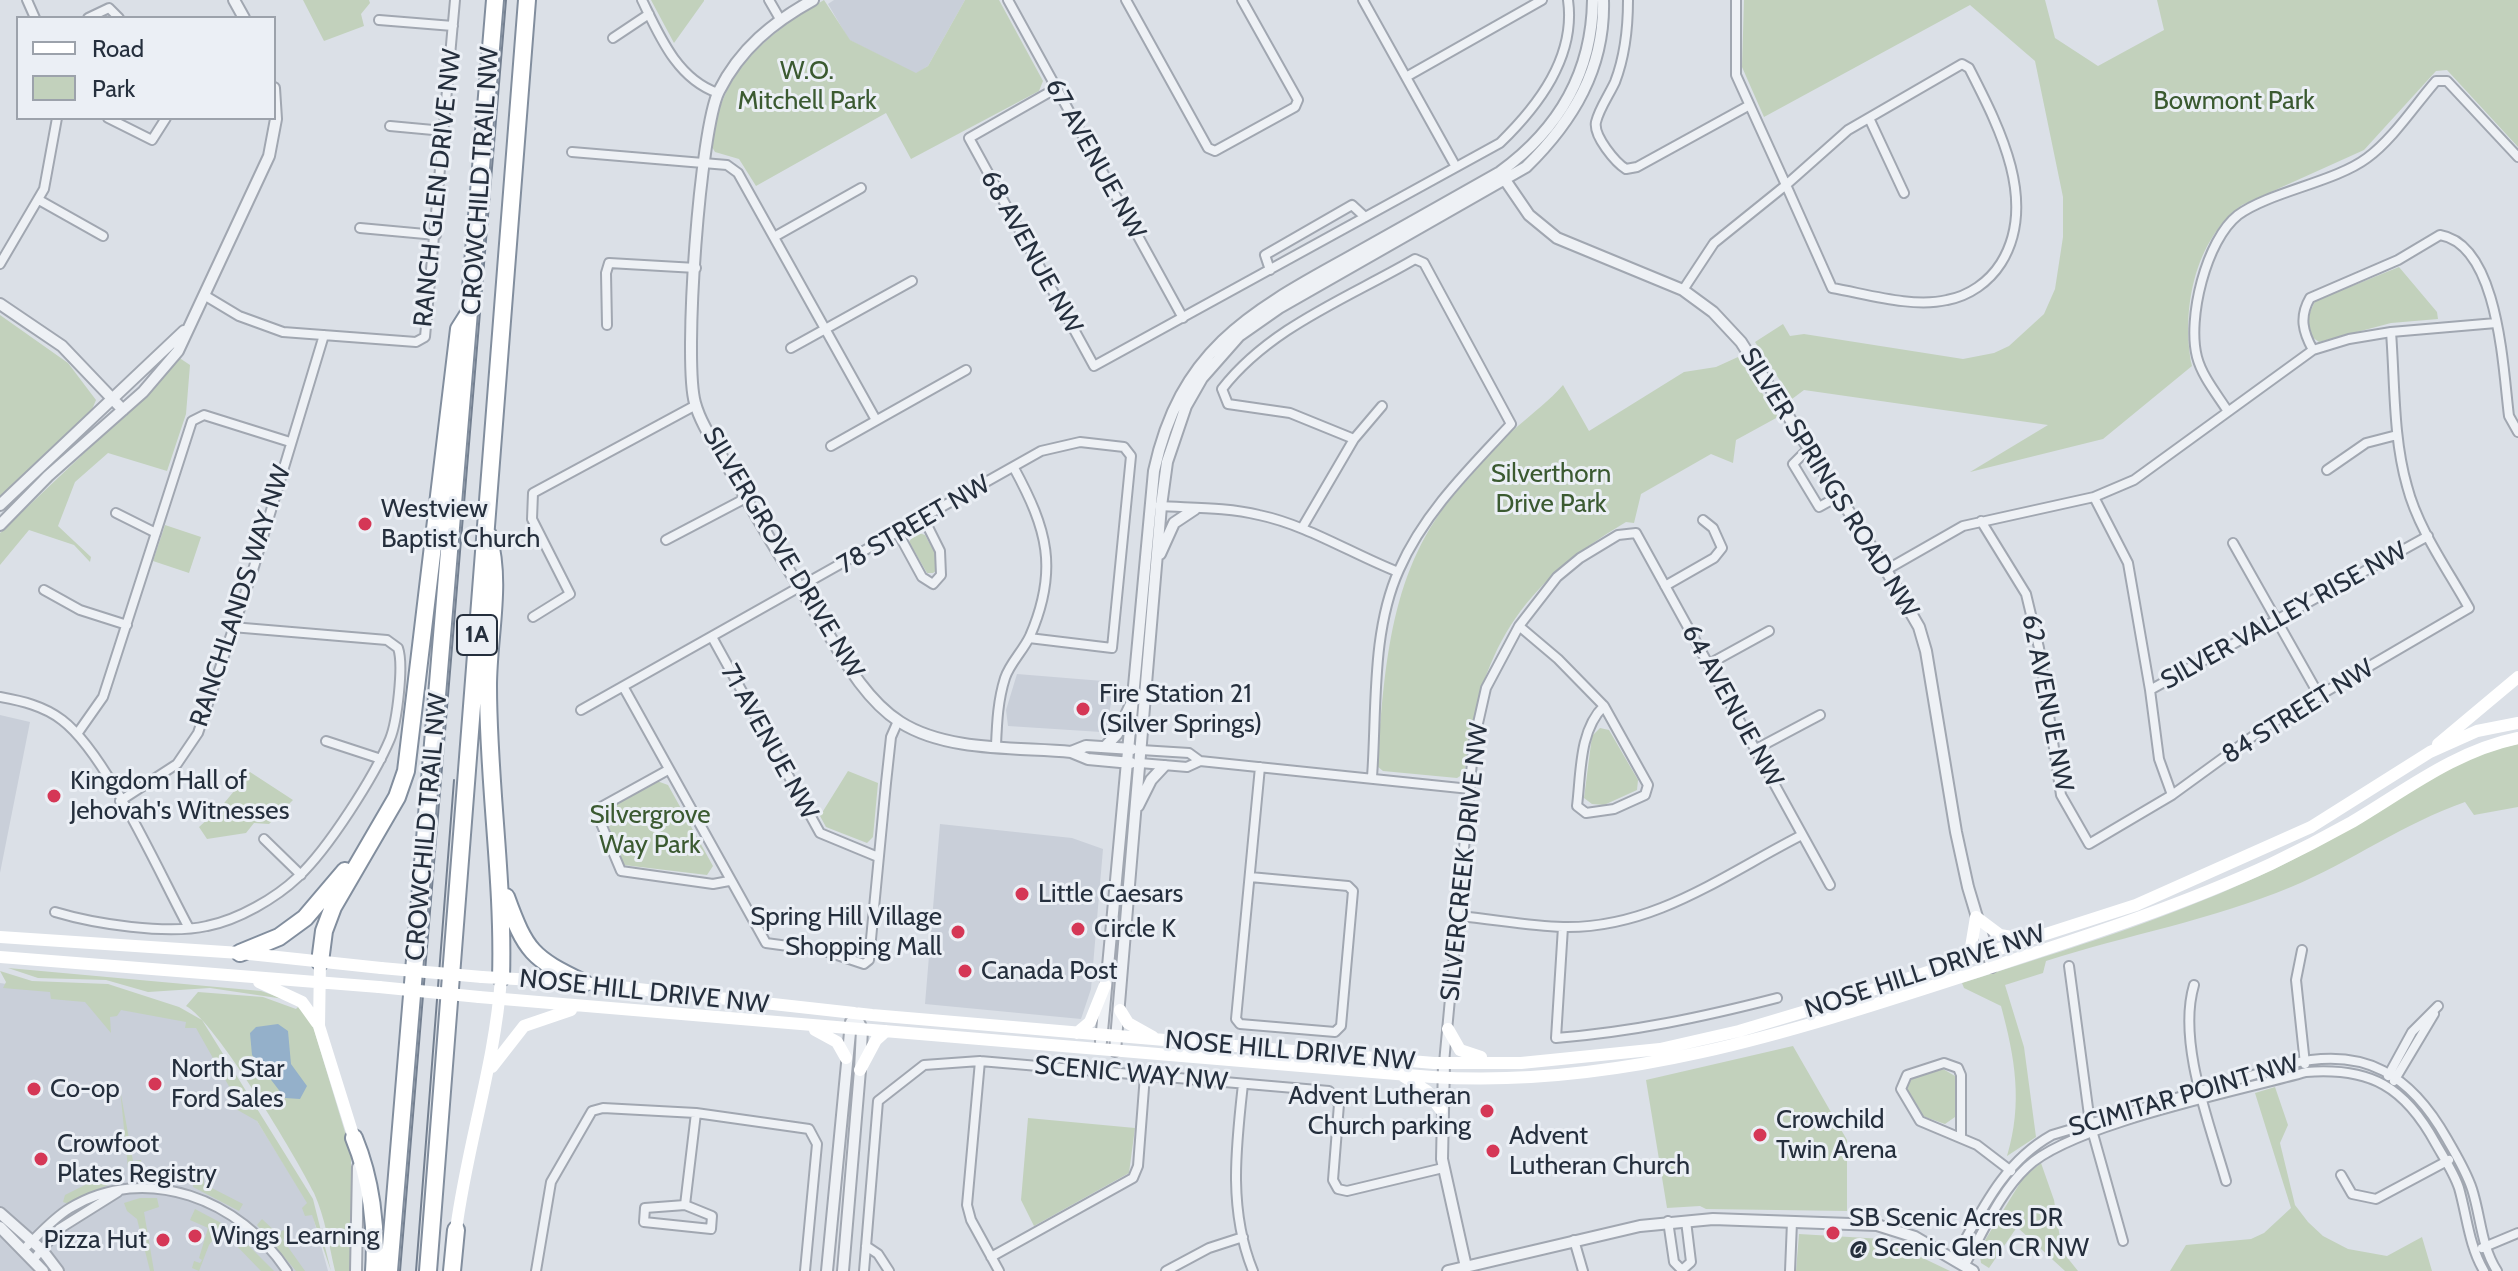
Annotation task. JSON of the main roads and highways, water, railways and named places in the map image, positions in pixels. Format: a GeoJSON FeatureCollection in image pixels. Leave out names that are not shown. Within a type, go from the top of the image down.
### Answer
{"type":"FeatureCollection","features":[{"type":"Feature","properties":{"kind":"highway","name":"CROWCHILD TRAIL NW"},"geometry":{"type":"LineString","coordinates":[[389,1271],[472,309],[495,0]]}},
{"type":"Feature","properties":{"kind":"highway","name":"CROWCHILD TRAIL NW"},"geometry":{"type":"LineString","coordinates":[[428,1271],[527,0]]}},
{"type":"Feature","properties":{"kind":"highway"},"geometry":{"type":"LineString","coordinates":[[320,962],[324,931],[359,859],[397,797],[406,771],[459,329],[472,309]]}},
{"type":"Feature","properties":{"kind":"highway"},"geometry":{"type":"LineString","coordinates":[[486,526],[495,560],[488,697],[502,885],[501,978]]}},
{"type":"Feature","properties":{"kind":"highway"},"geometry":{"type":"LineString","coordinates":[[240,953],[279,937],[305,918],[359,859]]}},
{"type":"Feature","properties":{"kind":"highway"},"geometry":{"type":"LineString","coordinates":[[502,885],[521,938],[534,955],[584,983]]}},
{"type":"Feature","properties":{"kind":"highway"},"geometry":{"type":"LineString","coordinates":[[354,1138],[369,1189],[376,1241],[374,1271]]}},
{"type":"Feature","properties":{"kind":"highway"},"geometry":{"type":"LineString","coordinates":[[454,1271],[456,1230]]}},
{"type":"Feature","properties":{"kind":"main road"},"geometry":{"type":"LineString","coordinates":[[2430,752],[2518,677]]}},
{"type":"Feature","properties":{"kind":"main road","name":"NOSE HILL DRIVE NW"},"geometry":{"type":"LineString","coordinates":[[0,937],[240,953],[482,977],[584,983],[855,1014],[1444,1063],[1602,1057],[1699,1040],[1803,1012],[2136,905],[2248,858],[2311,827],[2430,752],[2477,731],[2518,723]]}},
{"type":"Feature","properties":{"kind":"main road","name":"NOSE HILL DRIVE NW"},"geometry":{"type":"LineString","coordinates":[[0,957],[379,987],[584,1008],[1393,1071],[1443,1078],[1518,1079],[1658,1063],[1753,1041],[1992,967],[2168,907],[2268,865],[2352,822],[2455,759],[2518,738]]}},
{"type":"Feature","properties":{"kind":"main road"},"geometry":{"type":"LineString","coordinates":[[1960,960],[1971,947],[1976,917],[2000,935],[2024,939]]}},
{"type":"Feature","properties":{"kind":"main road"},"geometry":{"type":"LineString","coordinates":[[320,962],[319,1026],[354,1138]]}},
{"type":"Feature","properties":{"kind":"main road"},"geometry":{"type":"LineString","coordinates":[[245,976],[302,1002],[319,1026]]}},
{"type":"Feature","properties":{"kind":"main road"},"geometry":{"type":"LineString","coordinates":[[456,1230],[465,1164],[497,1031],[501,978]]}},
{"type":"Feature","properties":{"kind":"main road"},"geometry":{"type":"LineString","coordinates":[[1077,1033],[1090,1022],[1105,985]]}},
{"type":"Feature","properties":{"kind":"main road"},"geometry":{"type":"LineString","coordinates":[[487,1077],[524,1026],[547,1016],[584,1008]]}},
{"type":"Feature","properties":{"kind":"main road"},"geometry":{"type":"LineString","coordinates":[[1120,1010],[1128,1023],[1159,1040]]}},
{"type":"Feature","properties":{"kind":"main road"},"geometry":{"type":"LineString","coordinates":[[792,1025],[832,1038],[846,1058]]}},
{"type":"Feature","properties":{"kind":"main road"},"geometry":{"type":"LineString","coordinates":[[1448,1029],[1466,1054],[1507,1063]]}},
{"type":"Feature","properties":{"kind":"main road"},"geometry":{"type":"LineString","coordinates":[[860,1070],[876,1040],[886,1031]]}},
{"type":"Feature","properties":{"kind":"main road"},"geometry":{"type":"LineString","coordinates":[[1393,1071],[1427,1091],[1441,1110]]}},
{"type":"Feature","properties":{"kind":"water"},"geometry":{"type":"Polygon","coordinates":[[[278,1024],[288,1031],[291,1064],[307,1086],[300,1099],[285,1098],[252,1055],[250,1033],[256,1027],[278,1024]]]}},
{"type":"Feature","properties":{"kind":"tram line"},"geometry":{"type":"LineString","coordinates":[[400,1271],[506,0]]}},
{"type":"Feature","properties":{"kind":"tram line"},"geometry":{"type":"LineString","coordinates":[[416,1271],[454,780]]}},
{"type":"Feature","properties":{"kind":"place","name":"Westview Baptist Church"},"geometry":{"type":"Point","coordinates":[365,524]}},
{"type":"Feature","properties":{"kind":"place","name":"Fire Station 21 (Silver Springs)"},"geometry":{"type":"Point","coordinates":[1083,709]}},
{"type":"Feature","properties":{"kind":"place","name":"Kingdom Hall of Jehovah's Witnesses"},"geometry":{"type":"Point","coordinates":[54,796]}},
{"type":"Feature","properties":{"kind":"place","name":"Little Caesars"},"geometry":{"type":"Point","coordinates":[1022,894]}},
{"type":"Feature","properties":{"kind":"place","name":"Circle K"},"geometry":{"type":"Point","coordinates":[1078,929]}},
{"type":"Feature","properties":{"kind":"place","name":"Spring Hill Village Shopping Mall"},"geometry":{"type":"Point","coordinates":[958,932]}},
{"type":"Feature","properties":{"kind":"place","name":"Canada Post"},"geometry":{"type":"Point","coordinates":[965,971]}},
{"type":"Feature","properties":{"kind":"place","name":"North Star Ford Sales"},"geometry":{"type":"Point","coordinates":[155,1084]}},
{"type":"Feature","properties":{"kind":"place","name":"Co-op"},"geometry":{"type":"Point","coordinates":[34,1089]}},
{"type":"Feature","properties":{"kind":"place","name":"Advent Lutheran Church parking"},"geometry":{"type":"Point","coordinates":[1487,1111]}},
{"type":"Feature","properties":{"kind":"place","name":"Crowchild Twin Arena"},"geometry":{"type":"Point","coordinates":[1760,1135]}},
{"type":"Feature","properties":{"kind":"place","name":"Advent Lutheran Church"},"geometry":{"type":"Point","coordinates":[1493,1151]}},
{"type":"Feature","properties":{"kind":"place","name":"Crowfoot Plates Registry"},"geometry":{"type":"Point","coordinates":[41,1159]}},
{"type":"Feature","properties":{"kind":"place","name":"SB Scenic Acres DR @ Scenic Glen CR NW"},"geometry":{"type":"Point","coordinates":[1833,1233]}},
{"type":"Feature","properties":{"kind":"place","name":"Wings Learning"},"geometry":{"type":"Point","coordinates":[195,1236]}},
{"type":"Feature","properties":{"kind":"place","name":"Pizza Hut"},"geometry":{"type":"Point","coordinates":[163,1240]}},
{"type":"Feature","properties":{"kind":"park label","name":"W.O. Mitchell Park"},"geometry":{"type":"Point","coordinates":[807,86]}},
{"type":"Feature","properties":{"kind":"park label","name":"Bowmont Park"},"geometry":{"type":"Point","coordinates":[2234,101]}},
{"type":"Feature","properties":{"kind":"park label","name":"Silverthorn Drive Park"},"geometry":{"type":"Point","coordinates":[1551,489]}},
{"type":"Feature","properties":{"kind":"park label","name":"Silvergrove Way Park"},"geometry":{"type":"Point","coordinates":[650,830]}}]}
